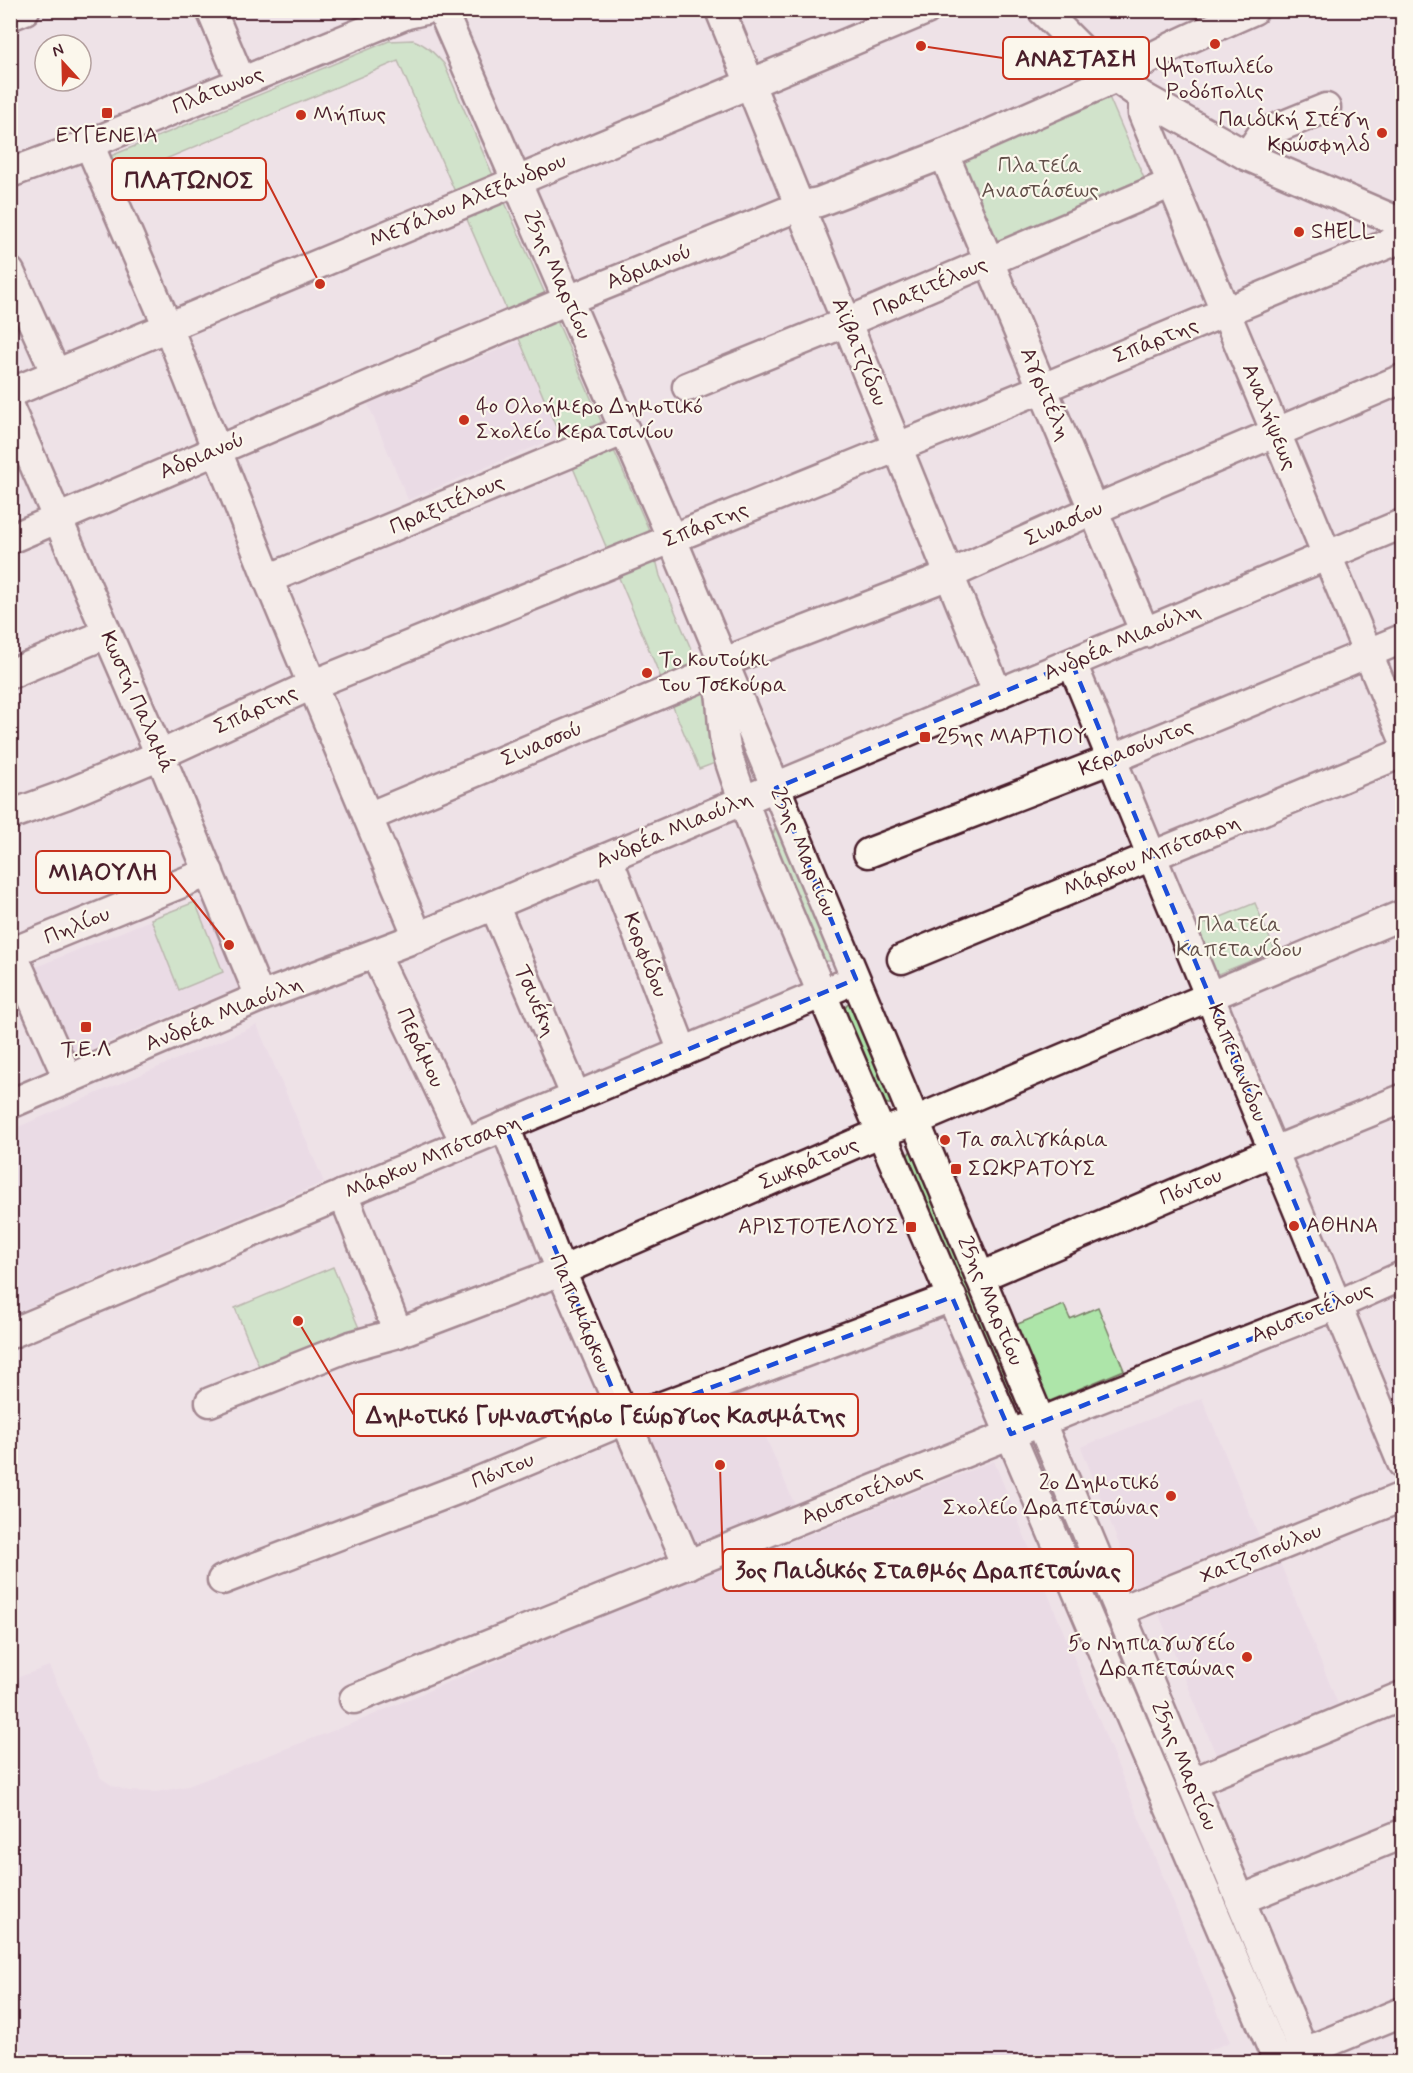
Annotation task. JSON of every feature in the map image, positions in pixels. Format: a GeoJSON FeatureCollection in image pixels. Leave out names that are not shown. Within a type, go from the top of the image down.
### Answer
{"type":"FeatureCollection","features":[{"type":"Feature","properties":{"kind":"street"},"geometry":{"type":"LineString","coordinates":[[10,16],[25,10]]}},
{"type":"Feature","properties":{"kind":"street"},"geometry":{"type":"LineString","coordinates":[[211,10],[241,81]]}},
{"type":"Feature","properties":{"kind":"street","name":"Πλάτωνος"},"geometry":{"type":"LineString","coordinates":[[10,173],[88,144],[407,14],[425,10]]}},
{"type":"Feature","properties":{"kind":"street","name":"25ης Μαρτίου"},"geometry":{"type":"LineString","coordinates":[[442,10],[672,539],[676,570],[776,788],[1240,1900],[1292,2060]]}},
{"type":"Feature","properties":{"kind":"street","name":"Αϊβατζίδου"},"geometry":{"type":"LineString","coordinates":[[720,10],[998,695]]}},
{"type":"Feature","properties":{"kind":"street","name":"Μεγάλου Αλεξάνδρου"},"geometry":{"type":"LineString","coordinates":[[10,393],[926,10]]}},
{"type":"Feature","properties":{"kind":"street"},"geometry":{"type":"LineString","coordinates":[[1042,10],[1080,48],[1143,97],[1247,156],[1402,223]]}},
{"type":"Feature","properties":{"kind":"street","name":"Αδριανού"},"geometry":{"type":"LineString","coordinates":[[10,539],[568,300],[800,206],[819,202],[944,154],[1116,78],[1170,46],[1254,10]]}},
{"type":"Feature","properties":{"kind":"street","name":"Αναλήψεως"},"geometry":{"type":"LineString","coordinates":[[1143,97],[1143,114],[1402,735]]}},
{"type":"Feature","properties":{"kind":"street"},"geometry":{"type":"LineString","coordinates":[[1247,156],[1262,134],[1326,108]]}},
{"type":"Feature","properties":{"kind":"street"},"geometry":{"type":"LineString","coordinates":[[88,144],[168,327],[268,579],[314,684],[418,937]]}},
{"type":"Feature","properties":{"kind":"street","name":"Αγριτέλη"},"geometry":{"type":"LineString","coordinates":[[944,154],[1145,633]]}},
{"type":"Feature","properties":{"kind":"street","name":"Πραξιτέλους"},"geometry":{"type":"LineString","coordinates":[[687,387],[848,322],[1172,183]]}},
{"type":"Feature","properties":{"kind":"street","name":"Σπάρτης"},"geometry":{"type":"LineString","coordinates":[[10,815],[65,795],[314,684],[1043,388],[1402,238]]}},
{"type":"Feature","properties":{"kind":"street"},"geometry":{"type":"LineString","coordinates":[[10,272],[56,374]]}},
{"type":"Feature","properties":{"kind":"street","name":"Σινασίου"},"geometry":{"type":"LineString","coordinates":[[720,667],[949,575],[1093,510],[1402,380]]}},
{"type":"Feature","properties":{"kind":"street","name":"Κωστή Παλαμά"},"geometry":{"type":"LineString","coordinates":[[10,409],[160,754],[260,997]]}},
{"type":"Feature","properties":{"kind":"street","name":"Πραξιτέλους"},"geometry":{"type":"LineString","coordinates":[[268,579],[625,430]]}},
{"type":"Feature","properties":{"kind":"street","name":"Ανδρέα Μιαούλη"},"geometry":{"type":"LineString","coordinates":[[10,1104],[260,997],[418,937],[776,788],[1402,524]]}},
{"type":"Feature","properties":{"kind":"street"},"geometry":{"type":"LineString","coordinates":[[10,675],[106,634]]}},
{"type":"Feature","properties":{"kind":"street","name":"Κερασούντος"},"geometry":{"type":"LineString","coordinates":[[868,853],[1112,759],[1402,639]]}},
{"type":"Feature","properties":{"kind":"street","name":"Καπετανίδου"},"geometry":{"type":"LineString","coordinates":[[1072,663],[1402,1463]]}},
{"type":"Feature","properties":{"kind":"street","name":"25ης Μαρτίου"},"geometry":{"type":"LineString","coordinates":[[720,667],[724,738],[728,758],[822,994],[1011,1434],[1292,2060]]}},
{"type":"Feature","properties":{"kind":"street","name":"Σινασσού"},"geometry":{"type":"LineString","coordinates":[[368,817],[720,667]]}},
{"type":"Feature","properties":{"kind":"street","name":"Μάρκου Μπότσαρη"},"geometry":{"type":"LineString","coordinates":[[902,959],[1402,753]]}},
{"type":"Feature","properties":{"kind":"street","name":"Κορφίδου"},"geometry":{"type":"LineString","coordinates":[[608,858],[683,1052]]}},
{"type":"Feature","properties":{"kind":"street","name":"Πηλίου"},"geometry":{"type":"LineString","coordinates":[[11,951],[209,872]]}},
{"type":"Feature","properties":{"kind":"street","name":"Τσινέκη"},"geometry":{"type":"LineString","coordinates":[[494,905],[576,1096]]}},
{"type":"Feature","properties":{"kind":"street","name":"Σωκράτους"},"geometry":{"type":"LineString","coordinates":[[210,1402],[351,1346],[398,1333],[561,1272],[882,1132],[915,1121],[1402,915]]}},
{"type":"Feature","properties":{"kind":"street"},"geometry":{"type":"LineString","coordinates":[[11,951],[68,1079]]}},
{"type":"Feature","properties":{"kind":"street","name":"Περάμου"},"geometry":{"type":"LineString","coordinates":[[375,954],[465,1143]]}},
{"type":"Feature","properties":{"kind":"street","name":"Μάρκου Μπότσαρη"},"geometry":{"type":"LineString","coordinates":[[10,1334],[856,979]]}},
{"type":"Feature","properties":{"kind":"street","name":"Πόντου"},"geometry":{"type":"LineString","coordinates":[[980,1277],[1274,1151],[1402,1099]]}},
{"type":"Feature","properties":{"kind":"street","name":"Παπαμάρκου"},"geometry":{"type":"LineString","coordinates":[[505,1126],[561,1272],[688,1565]]}},
{"type":"Feature","properties":{"kind":"street"},"geometry":{"type":"LineString","coordinates":[[343,1194],[398,1333]]}},
{"type":"Feature","properties":{"kind":"street","name":"Αριστοτέλους"},"geometry":{"type":"LineString","coordinates":[[354,1699],[1040,1422],[1337,1305],[1402,1276]]}},
{"type":"Feature","properties":{"kind":"street","name":"Πόντου"},"geometry":{"type":"LineString","coordinates":[[222,1580],[472,1484],[625,1420],[952,1297]]}},
{"type":"Feature","properties":{"kind":"street","name":"Χατζοπούλου"},"geometry":{"type":"LineString","coordinates":[[1119,1611],[1402,1497]]}},
{"type":"Feature","properties":{"kind":"street"},"geometry":{"type":"LineString","coordinates":[[1191,1783],[1402,1696]]}},
{"type":"Feature","properties":{"kind":"street"},"geometry":{"type":"LineString","coordinates":[[1240,1900],[1402,1834]]}},
{"type":"Feature","properties":{"kind":"street"},"geometry":{"type":"LineString","coordinates":[[1292,2060],[1402,2012]]}},
{"type":"Feature","properties":{"kind":"highlighted area"},"geometry":{"type":"Polygon","coordinates":[[[1072,663],[1337,1305],[1011,1434],[952,1297],[625,1420],[505,1126],[856,979],[776,788],[1072,663]]]}},
{"type":"Feature","properties":{"kind":"shaded area","name":"4o Ολοήμερο Δημοτικό Σχολείο Κερατσινίου"},"geometry":{"type":"Polygon","coordinates":[[[520,341],[560,436],[408,500],[368,404],[520,341]]]}},
{"type":"Feature","properties":{"kind":"shaded area"},"geometry":{"type":"Polygon","coordinates":[[[204,898],[241,987],[68,1058],[31,969],[204,898]]]}},
{"type":"Feature","properties":{"kind":"shaded area"},"geometry":{"type":"Polygon","coordinates":[[[257,1025],[324,1182],[11,1315],[11,1130],[257,1025]]]}},
{"type":"Feature","properties":{"kind":"shaded area"},"geometry":{"type":"Polygon","coordinates":[[[745,1388],[797,1510],[690,1553],[640,1430],[745,1388]]]}},
{"type":"Feature","properties":{"kind":"shaded area","name":"2ο Δημοτικό Σχολείο Δραπετσώνας"},"geometry":{"type":"Polygon","coordinates":[[[1202,1398],[1263,1546],[1139,1596],[1081,1447],[1202,1398]]]}},
{"type":"Feature","properties":{"kind":"shaded area"},"geometry":{"type":"Polygon","coordinates":[[[994,1461],[1230,2042],[1183,2061],[1163,2062],[11,2062],[11,1680],[49,1666],[101,1778],[113,1786],[129,1791],[156,1792],[188,1786],[361,1720],[585,1623],[994,1461]]]}},
{"type":"Feature","properties":{"kind":"shaded area","name":"5ο Νηπιαγωγείο Δραπετσώνας"},"geometry":{"type":"Polygon","coordinates":[[[1279,1560],[1338,1704],[1216,1755],[1157,1610],[1279,1560]]]}},
{"type":"Feature","properties":{"kind":"green space"},"geometry":{"type":"Polygon","coordinates":[[[413,40],[426,47],[444,64],[649,530],[660,576],[694,656],[705,698],[715,763],[699,769],[520,341],[398,61],[116,180],[106,158],[389,41],[413,40]]]}},
{"type":"Feature","properties":{"kind":"green space","name":"Πλατεία Αναστάσεως"},"geometry":{"type":"Polygon","coordinates":[[[1109,97],[1147,185],[992,252],[954,164],[1109,97]]]}},
{"type":"Feature","properties":{"kind":"green space"},"geometry":{"type":"Polygon","coordinates":[[[783,827],[833,961],[825,961],[821,957],[772,837],[775,829],[783,827]]]}},
{"type":"Feature","properties":{"kind":"green space"},"geometry":{"type":"Polygon","coordinates":[[[195,902],[223,972],[179,990],[151,919],[195,902]]]}},
{"type":"Feature","properties":{"kind":"green space","name":"Πλατεία Καπετανίδου"},"geometry":{"type":"Polygon","coordinates":[[[1255,903],[1275,951],[1213,976],[1194,928],[1255,903]]]}},
{"type":"Feature","properties":{"kind":"green space"},"geometry":{"type":"Polygon","coordinates":[[[852,1001],[893,1104],[883,1102],[844,1011],[847,1004],[852,1001]]]}},
{"type":"Feature","properties":{"kind":"green space"},"geometry":{"type":"Polygon","coordinates":[[[912,1148],[1019,1406],[1011,1403],[907,1157],[912,1148]]]}},
{"type":"Feature","properties":{"kind":"green space"},"geometry":{"type":"Polygon","coordinates":[[[333,1267],[362,1335],[263,1376],[235,1308],[333,1267]]]}},
{"type":"Feature","properties":{"kind":"green space"},"geometry":{"type":"Polygon","coordinates":[[[1064,1305],[1070,1319],[1098,1307],[1124,1370],[1045,1403],[1013,1326],[1064,1305]]]}},
{"type":"Feature","properties":{"kind":"place","name":"Ψητοπωλείο Ροδόπολις"},"geometry":{"type":"Point","coordinates":[1215,44]}},
{"type":"Feature","properties":{"kind":"place","name":"ΑΝΑΣΤΑΣΗ"},"geometry":{"type":"Point","coordinates":[921,46]}},
{"type":"Feature","properties":{"kind":"place","name":"ΕΥΓΕΝΕΙΑ"},"geometry":{"type":"Point","coordinates":[107,113]}},
{"type":"Feature","properties":{"kind":"place","name":"Μήπως"},"geometry":{"type":"Point","coordinates":[301,115]}},
{"type":"Feature","properties":{"kind":"place","name":"Παιδική Στέγη Κρώσφηλδ"},"geometry":{"type":"Point","coordinates":[1382,133]}},
{"type":"Feature","properties":{"kind":"place","name":"SHELL"},"geometry":{"type":"Point","coordinates":[1299,232]}},
{"type":"Feature","properties":{"kind":"place","name":"ΠΛΑΤΩΝΟΣ"},"geometry":{"type":"Point","coordinates":[320,284]}},
{"type":"Feature","properties":{"kind":"place","name":"4o Ολοήμερο Δημοτικό Σχολείο Κερατσινίου"},"geometry":{"type":"Point","coordinates":[464,420]}},
{"type":"Feature","properties":{"kind":"place","name":"Το κουτούκι του Τσεκούρα"},"geometry":{"type":"Point","coordinates":[647,673]}},
{"type":"Feature","properties":{"kind":"place","name":"25ης ΜΑΡΤΙΟΥ"},"geometry":{"type":"Point","coordinates":[925,737]}},
{"type":"Feature","properties":{"kind":"place","name":"ΜΙΑΟΥΛΗ"},"geometry":{"type":"Point","coordinates":[229,945]}},
{"type":"Feature","properties":{"kind":"place","name":"Τ.Ε.Λ"},"geometry":{"type":"Point","coordinates":[86,1027]}},
{"type":"Feature","properties":{"kind":"place","name":"Τα σαλιγκάρια"},"geometry":{"type":"Point","coordinates":[945,1140]}},
{"type":"Feature","properties":{"kind":"place","name":"ΣΩΚΡΑΤΟΥΣ"},"geometry":{"type":"Point","coordinates":[956,1169]}},
{"type":"Feature","properties":{"kind":"place","name":"ΑΘΗΝΑ"},"geometry":{"type":"Point","coordinates":[1294,1226]}},
{"type":"Feature","properties":{"kind":"place","name":"ΑΡΙΣΤΟΤΕΛΟΥΣ"},"geometry":{"type":"Point","coordinates":[911,1227]}},
{"type":"Feature","properties":{"kind":"place","name":"Δημοτικό Γυμναστήριο Γεώργιος Κασιμάτης"},"geometry":{"type":"Point","coordinates":[298,1321]}},
{"type":"Feature","properties":{"kind":"place","name":"3ος Παιδικός Σταθμός Δραπετσώνας"},"geometry":{"type":"Point","coordinates":[720,1465]}},
{"type":"Feature","properties":{"kind":"place","name":"2ο Δημοτικό Σχολείο Δραπετσώνας"},"geometry":{"type":"Point","coordinates":[1171,1496]}},
{"type":"Feature","properties":{"kind":"place","name":"5ο Νηπιαγωγείο Δραπετσώνας"},"geometry":{"type":"Point","coordinates":[1247,1657]}}]}
